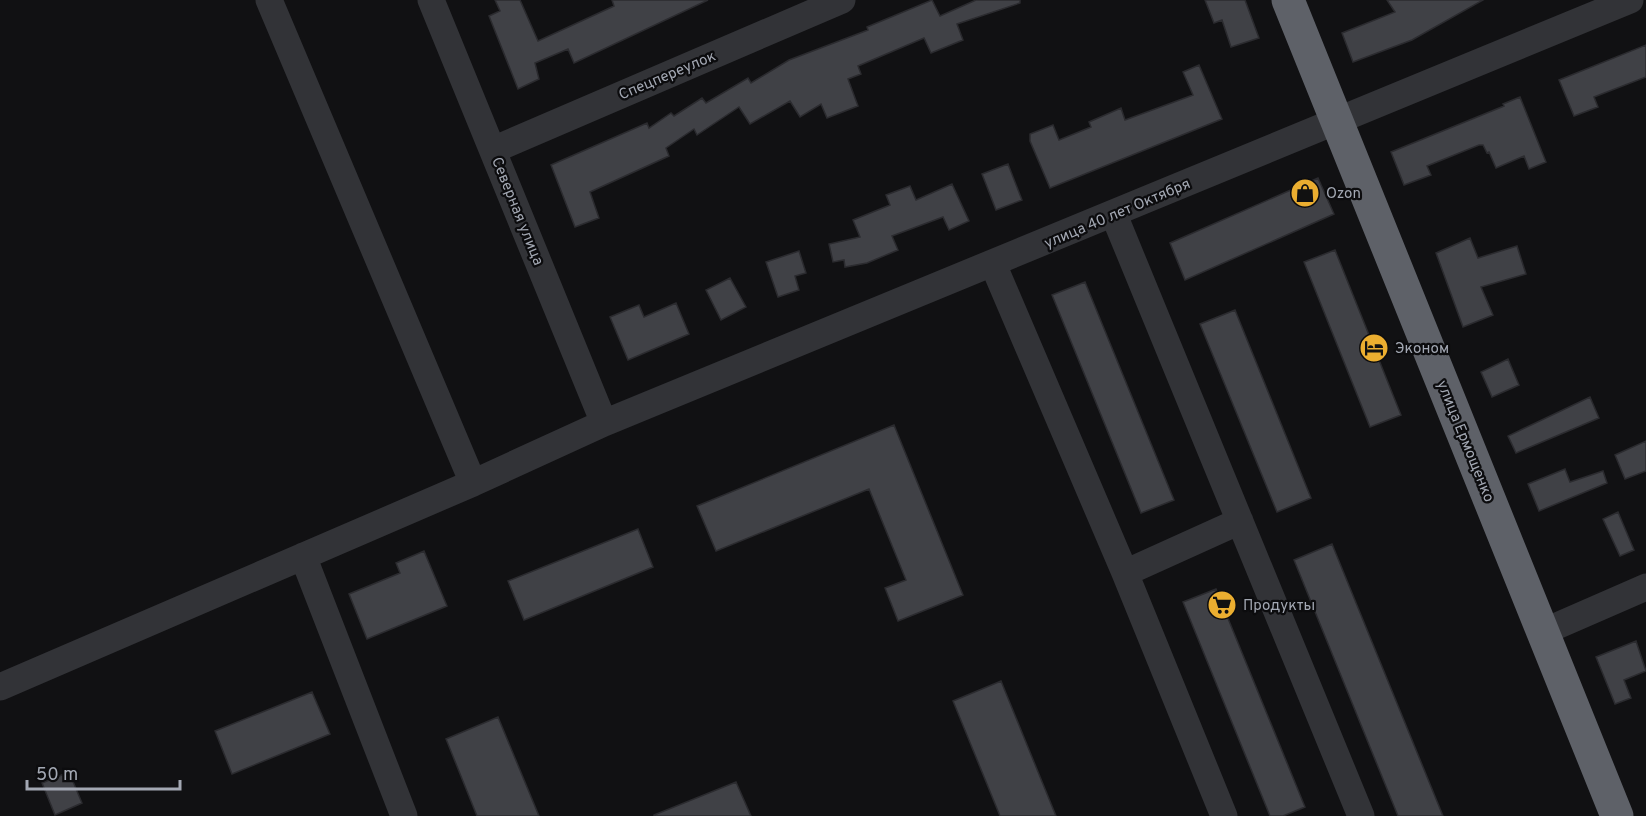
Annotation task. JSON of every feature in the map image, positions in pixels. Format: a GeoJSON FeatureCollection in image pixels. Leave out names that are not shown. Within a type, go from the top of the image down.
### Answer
{"type":"FeatureCollection","features":[{"type":"Feature","properties":{"kind":"highway","name":"улица Ермощенко"},"geometry":{"type":"LineString","coordinates":[[1288,0],[1617,816]]}},
{"type":"Feature","properties":{"kind":"street"},"geometry":{"type":"LineString","coordinates":[[269,0],[473,483]]}},
{"type":"Feature","properties":{"kind":"street","name":"Северная улица"},"geometry":{"type":"LineString","coordinates":[[431,0],[604,423]]}},
{"type":"Feature","properties":{"kind":"street","name":"Спецпереулок"},"geometry":{"type":"LineString","coordinates":[[493,150],[842,0]]}},
{"type":"Feature","properties":{"kind":"street","name":"улица 40 лет Октября"},"geometry":{"type":"LineString","coordinates":[[0,687],[473,483],[604,423],[1630,0]]}},
{"type":"Feature","properties":{"kind":"street"},"geometry":{"type":"LineString","coordinates":[[1114,214],[1361,816]]}},
{"type":"Feature","properties":{"kind":"street"},"geometry":{"type":"LineString","coordinates":[[993,264],[1125,573],[1224,816]]}},
{"type":"Feature","properties":{"kind":"street"},"geometry":{"type":"LineString","coordinates":[[1125,573],[1240,521]]}},
{"type":"Feature","properties":{"kind":"street"},"geometry":{"type":"LineString","coordinates":[[303,556],[404,816]]}},
{"type":"Feature","properties":{"kind":"street"},"geometry":{"type":"LineString","coordinates":[[1543,632],[1646,587]]}},
{"type":"Feature","properties":{"kind":"building"},"geometry":{"type":"Polygon","coordinates":[[[495,0],[520,0],[538,41],[614,6],[612,0],[708,0],[574,63],[568,49],[535,63],[539,79],[518,89],[489,16],[500,11],[495,0]]]}},
{"type":"Feature","properties":{"kind":"building"},"geometry":{"type":"Polygon","coordinates":[[[932,0],[940,16],[976,0],[1020,0],[1020,3],[957,24],[963,40],[931,53],[924,38],[858,66],[861,74],[848,79],[858,106],[827,118],[821,104],[800,117],[790,101],[750,124],[739,107],[697,135],[694,129],[666,148],[669,156],[590,192],[599,218],[575,227],[551,165],[647,123],[649,128],[671,113],[674,116],[702,98],[706,103],[748,78],[751,83],[789,60],[868,30],[867,27],[932,0]]]}},
{"type":"Feature","properties":{"kind":"building"},"geometry":{"type":"Polygon","coordinates":[[[1205,0],[1245,0],[1259,38],[1231,47],[1222,20],[1214,23],[1205,0]]]}},
{"type":"Feature","properties":{"kind":"building"},"geometry":{"type":"Polygon","coordinates":[[[1387,0],[1483,0],[1412,40],[1353,62],[1342,33],[1395,12],[1387,0]]]}},
{"type":"Feature","properties":{"kind":"building"},"geometry":{"type":"Polygon","coordinates":[[[1646,45],[1646,77],[1594,97],[1598,107],[1574,116],[1559,80],[1646,45]]]}},
{"type":"Feature","properties":{"kind":"building"},"geometry":{"type":"Polygon","coordinates":[[[1199,65],[1222,119],[1050,188],[1030,141],[1030,134],[1053,125],[1059,140],[1091,127],[1089,122],[1121,108],[1125,120],[1193,95],[1183,72],[1199,65]]]}},
{"type":"Feature","properties":{"kind":"building"},"geometry":{"type":"Polygon","coordinates":[[[1520,97],[1546,162],[1529,169],[1524,156],[1496,168],[1489,152],[1487,153],[1483,145],[1479,145],[1427,166],[1431,175],[1404,185],[1391,152],[1504,106],[1503,104],[1520,97]]]}},
{"type":"Feature","properties":{"kind":"building"},"geometry":{"type":"Polygon","coordinates":[[[1008,164],[1022,200],[996,210],[982,174],[1008,164]]]}},
{"type":"Feature","properties":{"kind":"building"},"geometry":{"type":"Polygon","coordinates":[[[1318,178],[1334,214],[1185,280],[1170,243],[1318,178]]]}},
{"type":"Feature","properties":{"kind":"building"},"geometry":{"type":"Polygon","coordinates":[[[952,184],[969,221],[949,230],[943,217],[892,236],[898,250],[867,263],[845,267],[844,260],[833,262],[829,244],[860,237],[853,220],[890,205],[886,195],[910,186],[916,200],[952,184]]]}},
{"type":"Feature","properties":{"kind":"building"},"geometry":{"type":"Polygon","coordinates":[[[1470,238],[1478,258],[1517,246],[1526,274],[1481,287],[1493,315],[1463,327],[1436,253],[1470,238]]]}},
{"type":"Feature","properties":{"kind":"building"},"geometry":{"type":"Polygon","coordinates":[[[1335,250],[1401,415],[1370,427],[1304,262],[1335,250]]]}},
{"type":"Feature","properties":{"kind":"building"},"geometry":{"type":"Polygon","coordinates":[[[799,251],[806,273],[795,276],[799,290],[778,297],[766,262],[799,251]]]}},
{"type":"Feature","properties":{"kind":"building"},"geometry":{"type":"Polygon","coordinates":[[[730,278],[746,307],[721,320],[706,290],[730,278]]]}},
{"type":"Feature","properties":{"kind":"building"},"geometry":{"type":"Polygon","coordinates":[[[1085,282],[1174,500],[1141,513],[1052,295],[1085,282]]]}},
{"type":"Feature","properties":{"kind":"building"},"geometry":{"type":"Polygon","coordinates":[[[676,303],[689,334],[628,360],[610,317],[639,305],[644,317],[676,303]]]}},
{"type":"Feature","properties":{"kind":"building"},"geometry":{"type":"Polygon","coordinates":[[[1235,310],[1311,498],[1277,512],[1200,324],[1235,310]]]}},
{"type":"Feature","properties":{"kind":"building"},"geometry":{"type":"Polygon","coordinates":[[[1508,359],[1519,385],[1492,397],[1481,372],[1508,359]]]}},
{"type":"Feature","properties":{"kind":"building"},"geometry":{"type":"Polygon","coordinates":[[[1590,397],[1599,418],[1516,453],[1508,436],[1590,397]]]}},
{"type":"Feature","properties":{"kind":"building"},"geometry":{"type":"Polygon","coordinates":[[[894,425],[963,595],[898,621],[885,588],[906,580],[869,489],[716,551],[697,506],[894,425]]]}},
{"type":"Feature","properties":{"kind":"building"},"geometry":{"type":"Polygon","coordinates":[[[1646,441],[1646,471],[1625,479],[1615,455],[1646,441]]]}},
{"type":"Feature","properties":{"kind":"building"},"geometry":{"type":"Polygon","coordinates":[[[1565,469],[1570,482],[1603,471],[1607,483],[1539,511],[1528,484],[1565,469]]]}},
{"type":"Feature","properties":{"kind":"building"},"geometry":{"type":"Polygon","coordinates":[[[1618,512],[1634,550],[1620,556],[1603,519],[1618,512]]]}},
{"type":"Feature","properties":{"kind":"building"},"geometry":{"type":"Polygon","coordinates":[[[638,529],[653,567],[524,620],[508,581],[638,529]]]}},
{"type":"Feature","properties":{"kind":"building"},"geometry":{"type":"Polygon","coordinates":[[[1332,544],[1443,816],[1398,816],[1294,560],[1332,544]]]}},
{"type":"Feature","properties":{"kind":"building"},"geometry":{"type":"Polygon","coordinates":[[[424,551],[447,606],[367,639],[349,594],[400,573],[396,563],[424,551]]]}},
{"type":"Feature","properties":{"kind":"building"},"geometry":{"type":"Polygon","coordinates":[[[1216,589],[1305,807],[1283,816],[1270,816],[1183,602],[1216,589]]]}},
{"type":"Feature","properties":{"kind":"building"},"geometry":{"type":"Polygon","coordinates":[[[1636,641],[1646,671],[1624,680],[1631,698],[1615,704],[1596,657],[1636,641]]]}},
{"type":"Feature","properties":{"kind":"building"},"geometry":{"type":"Polygon","coordinates":[[[1001,681],[1056,816],[1000,816],[953,701],[1001,681]]]}},
{"type":"Feature","properties":{"kind":"building"},"geometry":{"type":"Polygon","coordinates":[[[312,692],[330,734],[232,774],[215,731],[312,692]]]}},
{"type":"Feature","properties":{"kind":"building"},"geometry":{"type":"Polygon","coordinates":[[[498,717],[539,816],[477,816],[446,739],[498,717]]]}},
{"type":"Feature","properties":{"kind":"building"},"geometry":{"type":"Polygon","coordinates":[[[69,772],[82,803],[55,815],[42,783],[69,772]]]}},
{"type":"Feature","properties":{"kind":"building"},"geometry":{"type":"Polygon","coordinates":[[[736,782],[751,816],[654,816],[654,815],[736,782]]]}},
{"type":"Feature","properties":{"kind":"place","name":"Ozon"},"geometry":{"type":"Point","coordinates":[1305,193]}},
{"type":"Feature","properties":{"kind":"place","name":"Эконом"},"geometry":{"type":"Point","coordinates":[1374,348]}},
{"type":"Feature","properties":{"kind":"place","name":"Продукты"},"geometry":{"type":"Point","coordinates":[1222,605]}}]}
